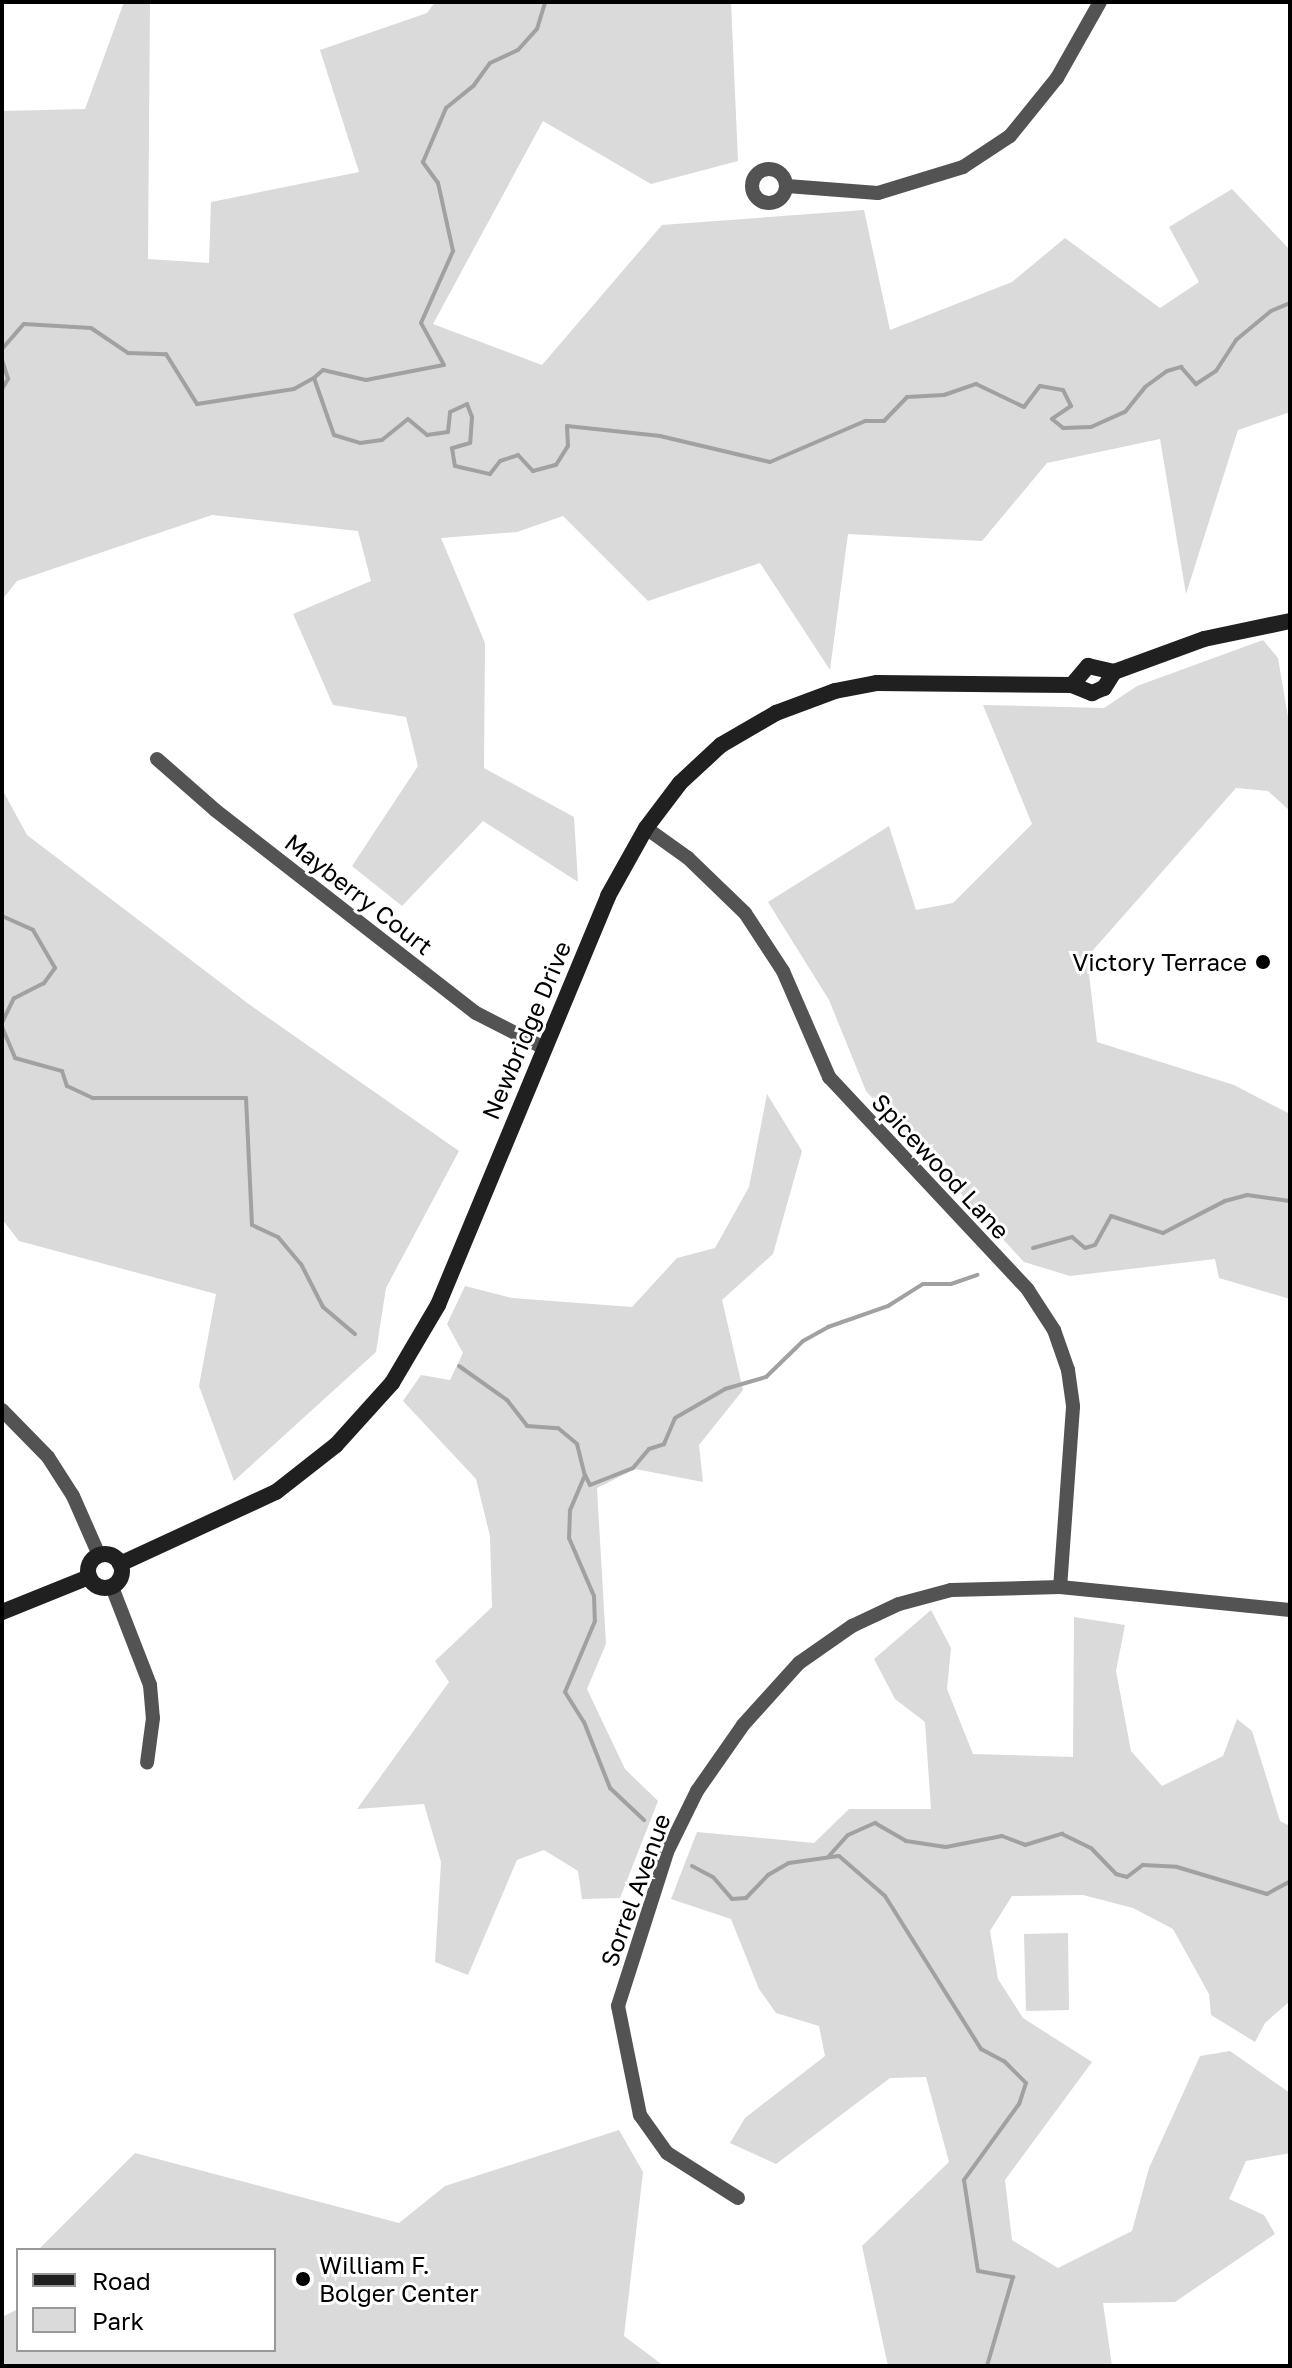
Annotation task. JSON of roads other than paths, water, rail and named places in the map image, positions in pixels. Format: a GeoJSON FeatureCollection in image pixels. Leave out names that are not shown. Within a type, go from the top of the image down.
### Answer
{"type":"FeatureCollection","features":[{"type":"Feature","properties":{"kind":"street"},"geometry":{"type":"LineString","coordinates":[[787,186],[878,193],[963,167],[1010,136],[1057,78],[1100,2]]}},
{"type":"Feature","properties":{"kind":"street","name":"Newbridge Drive"},"geometry":{"type":"LineString","coordinates":[[120,1564],[276,1492],[336,1445],[392,1383],[438,1305],[608,896],[646,828],[680,783],[721,745],[776,713],[835,691],[921,680],[1072,685],[1096,693],[1114,672],[1204,639],[1290,621]]}},
{"type":"Feature","properties":{"kind":"street","name":"Mayberry Court"},"geometry":{"type":"LineString","coordinates":[[157,759],[215,810],[476,1013],[544,1048]]}},
{"type":"Feature","properties":{"kind":"street","name":"Spicewood Lane"},"geometry":{"type":"LineString","coordinates":[[646,828],[688,858],[745,913],[783,971],[829,1077],[1028,1290],[1054,1330],[1068,1370],[1073,1407],[1060,1587]]}},
{"type":"Feature","properties":{"kind":"street"},"geometry":{"type":"LineString","coordinates":[[2,1410],[48,1457],[73,1496],[99,1555]]}},
{"type":"Feature","properties":{"kind":"street"},"geometry":{"type":"LineString","coordinates":[[99,1555],[110,1555],[120,1564],[121,1578],[112,1587],[98,1587],[89,1577],[90,1563],[99,1555]]}},
{"type":"Feature","properties":{"kind":"street"},"geometry":{"type":"LineString","coordinates":[[2,1612],[89,1577]]}},
{"type":"Feature","properties":{"kind":"street"},"geometry":{"type":"LineString","coordinates":[[112,1587],[150,1685],[153,1718],[147,1763]]}},
{"type":"Feature","properties":{"kind":"street","name":"Sorrel Avenue"},"geometry":{"type":"LineString","coordinates":[[738,2198],[667,2153],[640,2115],[618,2006],[667,1852],[697,1791],[743,1725],[799,1663],[852,1626],[899,1604],[951,1590],[1060,1587],[1290,1610]]}},
{"type":"Feature","properties":{"kind":"waterway"},"geometry":{"type":"LineString","coordinates":[[315,377],[323,370],[366,380],[444,365],[421,323],[453,251],[438,183],[423,162],[446,108],[474,85],[490,63],[518,50],[537,29],[545,2]]}},
{"type":"Feature","properties":{"kind":"waterway"},"geometry":{"type":"LineString","coordinates":[[2,349],[24,324],[91,328],[128,353],[166,354],[197,404],[294,389],[314,378],[334,435],[360,443],[382,440],[408,419],[427,435],[448,432],[450,412],[467,404],[472,417],[470,443],[452,448],[455,466],[490,474],[500,461],[518,455],[533,471],[556,465],[568,446],[567,426],[660,436],[770,462],[865,421],[884,421],[907,397],[944,395],[976,384],[1024,407],[1040,386],[1063,390],[1071,406],[1052,419],[1063,428],[1091,427],[1125,412],[1145,387],[1167,371],[1181,367],[1196,384],[1216,371],[1236,340],[1271,311],[1290,303]]}},
{"type":"Feature","properties":{"kind":"waterway"},"geometry":{"type":"LineString","coordinates":[[2,360],[8,379],[2,389]]}},
{"type":"Feature","properties":{"kind":"waterway"},"geometry":{"type":"LineString","coordinates":[[2,916],[33,930],[55,968],[44,983],[14,998],[2,1023]]}},
{"type":"Feature","properties":{"kind":"waterway"},"geometry":{"type":"LineString","coordinates":[[2,1027],[15,1058],[62,1071],[67,1086],[93,1098],[246,1098],[252,1225],[278,1237],[301,1264],[323,1307],[355,1334]]}},
{"type":"Feature","properties":{"kind":"waterway"},"geometry":{"type":"LineString","coordinates":[[1033,1248],[1072,1237],[1085,1248],[1095,1245],[1111,1216],[1163,1233],[1225,1201],[1247,1195],[1290,1201]]}},
{"type":"Feature","properties":{"kind":"waterway"},"geometry":{"type":"LineString","coordinates":[[585,1475],[590,1485],[633,1468],[649,1449],[664,1444],[675,1418],[725,1389],[766,1377],[803,1341],[828,1327],[888,1306],[923,1284],[951,1284],[977,1275]]}},
{"type":"Feature","properties":{"kind":"waterway"},"geometry":{"type":"LineString","coordinates":[[459,1366],[507,1400],[527,1426],[558,1428],[577,1444],[585,1475],[570,1511],[569,1538],[594,1596],[595,1621],[565,1692],[584,1722],[610,1788],[644,1820]]}},
{"type":"Feature","properties":{"kind":"waterway"},"geometry":{"type":"LineString","coordinates":[[829,1856],[848,1835],[875,1823],[906,1841],[946,1847],[1002,1836],[1025,1845],[1062,1834],[1091,1848],[1116,1874],[1127,1877],[1143,1865],[1177,1867],[1267,1894],[1290,1881]]}},
{"type":"Feature","properties":{"kind":"waterway"},"geometry":{"type":"LineString","coordinates":[[692,1866],[713,1877],[732,1899],[746,1898],[768,1875],[789,1863],[839,1856],[885,1896],[981,2049],[1004,2061],[1026,2083],[1019,2104],[964,2180],[978,2271],[1013,2277],[987,2366]]}},
{"type":"Feature","properties":{"kind":"place","name":"Victory Terrace"},"geometry":{"type":"Point","coordinates":[1263,962]}},
{"type":"Feature","properties":{"kind":"place","name":"William F. Bolger Center"},"geometry":{"type":"Point","coordinates":[303,2279]}}]}
